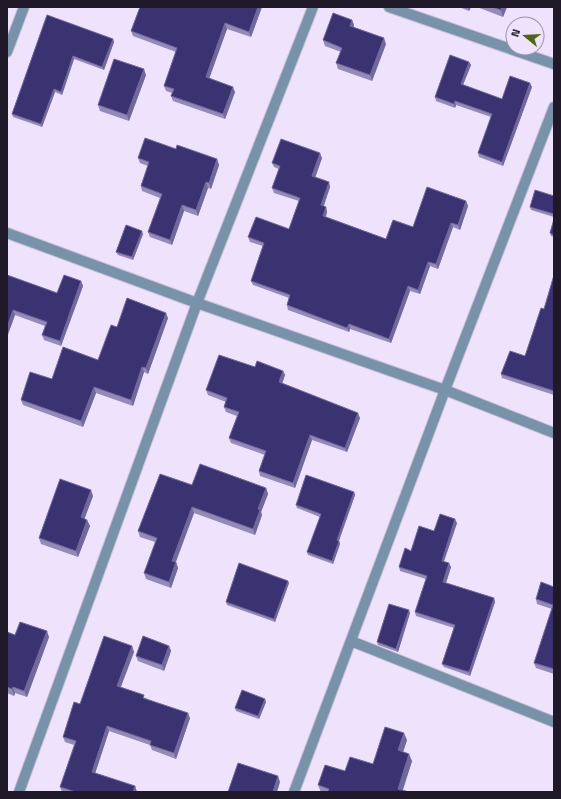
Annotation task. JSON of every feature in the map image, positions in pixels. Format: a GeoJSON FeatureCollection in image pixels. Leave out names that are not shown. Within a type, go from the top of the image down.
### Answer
{"type":"FeatureCollection","features":[{"type":"Feature","properties":{"kind":"street"},"geometry":{"type":"LineString","coordinates":[[7,52],[24,7]]}},
{"type":"Feature","properties":{"kind":"street"},"geometry":{"type":"LineString","coordinates":[[20,792],[197,303],[313,7]]}},
{"type":"Feature","properties":{"kind":"street"},"geometry":{"type":"LineString","coordinates":[[389,7],[554,64]]}},
{"type":"Feature","properties":{"kind":"street"},"geometry":{"type":"LineString","coordinates":[[294,792],[445,390],[554,107]]}},
{"type":"Feature","properties":{"kind":"street"},"geometry":{"type":"LineString","coordinates":[[7,233],[197,303],[445,390],[554,433]]}},
{"type":"Feature","properties":{"kind":"street"},"geometry":{"type":"LineString","coordinates":[[352,641],[554,722]]}},
{"type":"Feature","properties":{"kind":"building"},"geometry":{"type":"Polygon","coordinates":[[[140,7],[258,7],[249,32],[225,23],[206,77],[233,87],[223,114],[171,96],[174,89],[164,86],[177,48],[131,31],[140,7]]]}},
{"type":"Feature","properties":{"kind":"building"},"geometry":{"type":"Polygon","coordinates":[[[492,7],[502,7],[501,10],[492,7]]]}},
{"type":"Feature","properties":{"kind":"building"},"geometry":{"type":"Polygon","coordinates":[[[333,13],[352,20],[350,26],[384,38],[370,75],[336,63],[342,48],[323,40],[333,13]]]}},
{"type":"Feature","properties":{"kind":"building"},"geometry":{"type":"Polygon","coordinates":[[[47,15],[113,39],[102,67],[73,56],[61,92],[54,89],[41,124],[12,114],[47,15]]]}},
{"type":"Feature","properties":{"kind":"building"},"geometry":{"type":"Polygon","coordinates":[[[450,55],[469,62],[461,84],[502,99],[510,76],[530,83],[502,162],[478,153],[492,114],[455,101],[454,104],[435,97],[450,55]]]}},
{"type":"Feature","properties":{"kind":"building"},"geometry":{"type":"Polygon","coordinates":[[[114,59],[144,69],[127,115],[98,105],[114,59]]]}},
{"type":"Feature","properties":{"kind":"building"},"geometry":{"type":"Polygon","coordinates":[[[145,138],[176,149],[177,145],[217,159],[209,183],[206,182],[196,210],[182,205],[170,240],[148,232],[162,194],[141,186],[149,162],[138,158],[145,138]]]}},
{"type":"Feature","properties":{"kind":"building"},"geometry":{"type":"Polygon","coordinates":[[[281,139],[320,153],[312,176],[329,182],[321,205],[326,207],[323,216],[386,239],[393,220],[413,227],[427,187],[466,201],[458,225],[451,223],[436,264],[428,262],[418,290],[408,286],[389,339],[349,324],[347,328],[287,305],[290,295],[251,281],[264,243],[248,237],[256,217],[289,229],[300,198],[272,188],[280,166],[272,163],[281,139]]]}},
{"type":"Feature","properties":{"kind":"building"},"geometry":{"type":"Polygon","coordinates":[[[535,190],[554,196],[554,214],[530,207],[535,190]]]}},
{"type":"Feature","properties":{"kind":"building"},"geometry":{"type":"Polygon","coordinates":[[[554,219],[554,235],[550,233],[554,219]]]}},
{"type":"Feature","properties":{"kind":"building"},"geometry":{"type":"Polygon","coordinates":[[[126,225],[142,231],[132,257],[116,252],[126,225]]]}},
{"type":"Feature","properties":{"kind":"building"},"geometry":{"type":"Polygon","coordinates":[[[7,275],[57,293],[64,275],[81,281],[60,341],[42,335],[47,322],[13,310],[7,327],[7,275]]]}},
{"type":"Feature","properties":{"kind":"building"},"geometry":{"type":"Polygon","coordinates":[[[554,275],[554,391],[501,374],[510,351],[525,356],[541,308],[544,309],[554,275]]]}},
{"type":"Feature","properties":{"kind":"building"},"geometry":{"type":"Polygon","coordinates":[[[127,298],[166,313],[146,368],[142,367],[131,400],[94,387],[81,421],[21,400],[30,372],[52,379],[63,347],[98,360],[111,325],[117,327],[127,298]]]}},
{"type":"Feature","properties":{"kind":"building"},"geometry":{"type":"Polygon","coordinates":[[[219,355],[255,367],[257,361],[283,371],[279,382],[358,413],[345,448],[310,435],[293,483],[259,471],[266,451],[229,438],[239,412],[224,407],[227,398],[206,390],[219,355]]]}},
{"type":"Feature","properties":{"kind":"building"},"geometry":{"type":"Polygon","coordinates":[[[200,464],[266,488],[258,509],[260,510],[253,529],[192,507],[172,561],[176,562],[169,582],[144,573],[157,538],[138,531],[160,474],[192,485],[200,464]]]}},
{"type":"Feature","properties":{"kind":"building"},"geometry":{"type":"Polygon","coordinates":[[[306,475],[354,492],[337,540],[339,541],[332,561],[307,552],[321,514],[296,505],[306,475]]]}},
{"type":"Feature","properties":{"kind":"building"},"geometry":{"type":"Polygon","coordinates":[[[60,479],[91,490],[81,517],[87,520],[76,551],[39,538],[60,479]]]}},
{"type":"Feature","properties":{"kind":"building"},"geometry":{"type":"Polygon","coordinates":[[[440,514],[455,519],[442,561],[449,563],[443,582],[494,598],[469,672],[442,664],[455,625],[415,612],[427,576],[399,567],[405,548],[411,551],[419,526],[434,531],[440,514]]]}},
{"type":"Feature","properties":{"kind":"building"},"geometry":{"type":"Polygon","coordinates":[[[239,563],[288,581],[274,619],[226,602],[239,563]]]}},
{"type":"Feature","properties":{"kind":"building"},"geometry":{"type":"Polygon","coordinates":[[[541,582],[554,587],[554,669],[534,663],[553,605],[536,599],[541,582]]]}},
{"type":"Feature","properties":{"kind":"building"},"geometry":{"type":"Polygon","coordinates":[[[389,604],[409,610],[396,649],[377,642],[389,604]]]}},
{"type":"Feature","properties":{"kind":"building"},"geometry":{"type":"Polygon","coordinates":[[[20,622],[47,631],[24,691],[13,687],[12,689],[7,687],[7,632],[15,635],[20,622]]]}},
{"type":"Feature","properties":{"kind":"building"},"geometry":{"type":"Polygon","coordinates":[[[104,636],[132,646],[117,686],[144,695],[143,698],[188,713],[174,753],[150,745],[151,741],[107,726],[92,772],[135,786],[133,792],[76,792],[60,787],[76,741],[63,737],[74,702],[80,704],[104,636]]]}},
{"type":"Feature","properties":{"kind":"building"},"geometry":{"type":"Polygon","coordinates":[[[143,636],[169,646],[162,665],[136,656],[143,636]]]}},
{"type":"Feature","properties":{"kind":"building"},"geometry":{"type":"Polygon","coordinates":[[[242,690],[265,699],[258,716],[235,708],[242,690]]]}},
{"type":"Feature","properties":{"kind":"building"},"geometry":{"type":"Polygon","coordinates":[[[385,727],[404,733],[398,750],[409,754],[398,789],[409,792],[328,792],[329,789],[318,785],[325,765],[345,771],[350,757],[373,764],[385,727]]]}},
{"type":"Feature","properties":{"kind":"building"},"geometry":{"type":"Polygon","coordinates":[[[238,763],[278,776],[273,792],[228,792],[238,763]]]}}]}
